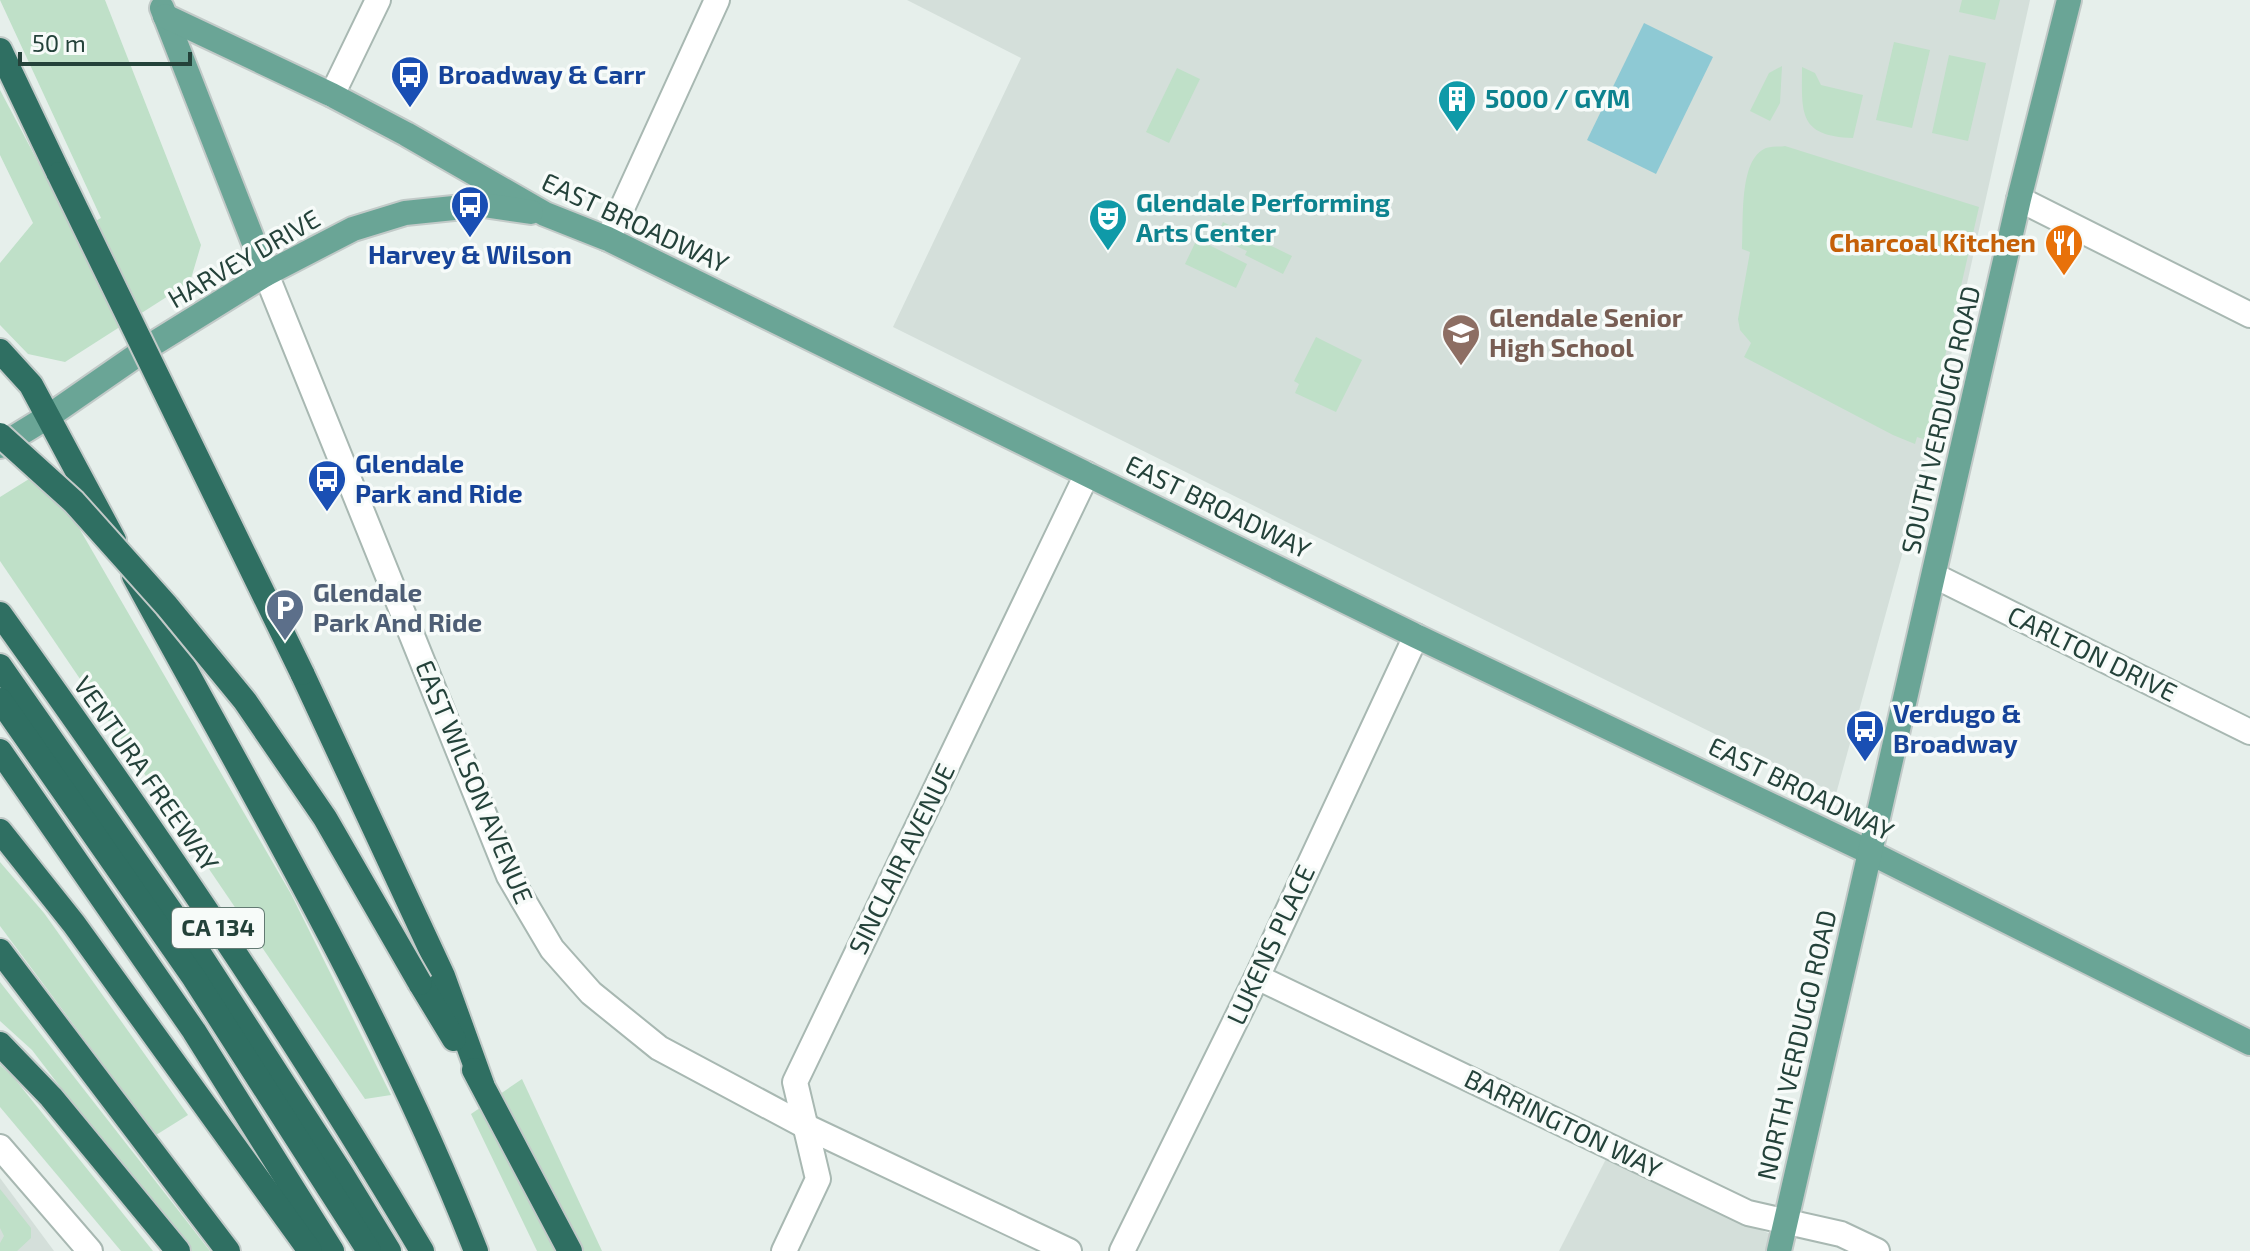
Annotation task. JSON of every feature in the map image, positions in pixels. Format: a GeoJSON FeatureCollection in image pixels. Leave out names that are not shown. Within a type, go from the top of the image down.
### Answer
{"type":"FeatureCollection","features":[{"type":"Feature","properties":{"kind":"highway"},"geometry":{"type":"LineString","coordinates":[[0,50],[302,673],[432,979],[486,1092],[570,1251]]}},
{"type":"Feature","properties":{"kind":"highway"},"geometry":{"type":"LineString","coordinates":[[0,351],[31,385],[49,416],[336,948],[446,1174],[476,1251]]}},
{"type":"Feature","properties":{"kind":"highway"},"geometry":{"type":"LineString","coordinates":[[0,435],[74,502],[167,606],[245,701],[432,979]]}},
{"type":"Feature","properties":{"kind":"highway","name":"VENTURA FREEWAY"},"geometry":{"type":"LineString","coordinates":[[0,614],[133,799],[346,1122],[422,1251]]}},
{"type":"Feature","properties":{"kind":"highway"},"geometry":{"type":"LineString","coordinates":[[0,666],[186,933],[389,1251]]}},
{"type":"Feature","properties":{"kind":"highway"},"geometry":{"type":"LineString","coordinates":[[0,700],[194,978],[369,1251]]}},
{"type":"Feature","properties":{"kind":"highway","name":"CA 134"},"geometry":{"type":"LineString","coordinates":[[0,751],[194,1031],[332,1251]]}},
{"type":"Feature","properties":{"kind":"highway"},"geometry":{"type":"LineString","coordinates":[[0,831],[74,924],[310,1251]]}},
{"type":"Feature","properties":{"kind":"highway"},"geometry":{"type":"LineString","coordinates":[[0,951],[228,1251]]}},
{"type":"Feature","properties":{"kind":"highway"},"geometry":{"type":"LineString","coordinates":[[0,1044],[51,1097],[178,1251]]}},
{"type":"Feature","properties":{"kind":"main road","name":"SOUTH VERDUGO ROAD"},"geometry":{"type":"LineString","coordinates":[[1869,852],[1935,576],[2019,199],[2069,0]]}},
{"type":"Feature","properties":{"kind":"main road","name":"EAST BROADWAY"},"geometry":{"type":"LineString","coordinates":[[162,8],[332,95],[545,214],[608,239],[1416,636],[1869,852],[2250,1043]]}},
{"type":"Feature","properties":{"kind":"main road"},"geometry":{"type":"LineString","coordinates":[[162,8],[266,274]]}},
{"type":"Feature","properties":{"kind":"main road","name":"HARVEY DRIVE"},"geometry":{"type":"LineString","coordinates":[[0,446],[153,344],[266,274],[353,229],[405,213],[483,205],[545,214]]}},
{"type":"Feature","properties":{"kind":"main road","name":"NORTH VERDUGO ROAD"},"geometry":{"type":"LineString","coordinates":[[1779,1251],[1869,852]]}},
{"type":"Feature","properties":{"kind":"street"},"geometry":{"type":"LineString","coordinates":[[332,95],[378,0]]}},
{"type":"Feature","properties":{"kind":"street"},"geometry":{"type":"LineString","coordinates":[[608,239],[717,0]]}},
{"type":"Feature","properties":{"kind":"street"},"geometry":{"type":"LineString","coordinates":[[2019,199],[2250,315]]}},
{"type":"Feature","properties":{"kind":"street","name":"EAST WILSON AVENUE"},"geometry":{"type":"LineString","coordinates":[[266,274],[509,876],[552,949],[591,993],[659,1048],[807,1127],[1069,1251]]}},
{"type":"Feature","properties":{"kind":"street","name":"SINCLAIR AVENUE"},"geometry":{"type":"LineString","coordinates":[[784,1251],[818,1179],[795,1082],[1087,474]]}},
{"type":"Feature","properties":{"kind":"street","name":"CARLTON DRIVE"},"geometry":{"type":"LineString","coordinates":[[1935,576],[2250,732]]}},
{"type":"Feature","properties":{"kind":"street","name":"LUKENS PLACE"},"geometry":{"type":"LineString","coordinates":[[1122,1251],[1257,977],[1416,636]]}},
{"type":"Feature","properties":{"kind":"street","name":"BARRINGTON WAY"},"geometry":{"type":"LineString","coordinates":[[1257,977],[1748,1213],[1841,1234],[1877,1251]]}},
{"type":"Feature","properties":{"kind":"street"},"geometry":{"type":"LineString","coordinates":[[0,1147],[90,1251]]}},
{"type":"Feature","properties":{"kind":"shaded area","name":"Glendale Senior High School"},"geometry":{"type":"Polygon","coordinates":[[[907,0],[2030,0],[1926,468],[1836,794],[893,327],[1021,58],[907,0]]]}},
{"type":"Feature","properties":{"kind":"shaded area"},"geometry":{"type":"Polygon","coordinates":[[[1606,1159],[1792,1244],[1790,1251],[1559,1251],[1606,1159]]]}},
{"type":"Feature","properties":{"kind":"shaded area"},"geometry":{"type":"Polygon","coordinates":[[[0,1178],[54,1251],[0,1251],[0,1178]]]}},
{"type":"Feature","properties":{"kind":"green space"},"geometry":{"type":"Polygon","coordinates":[[[0,0],[105,0],[201,245],[190,282],[65,362],[28,354],[0,325],[0,263],[33,223],[0,155],[0,90],[75,232],[101,218],[0,0]]]}},
{"type":"Feature","properties":{"kind":"green space"},"geometry":{"type":"Polygon","coordinates":[[[1962,0],[2000,0],[1995,20],[1959,12],[1962,0]]]}},
{"type":"Feature","properties":{"kind":"green space"},"geometry":{"type":"Polygon","coordinates":[[[1894,42],[1930,50],[1912,128],[1876,120],[1894,42]]]}},
{"type":"Feature","properties":{"kind":"green space"},"geometry":{"type":"Polygon","coordinates":[[[1949,55],[1986,63],[1968,141],[1932,133],[1949,55]]]}},
{"type":"Feature","properties":{"kind":"green space"},"geometry":{"type":"Polygon","coordinates":[[[1782,66],[1780,103],[1770,121],[1750,111],[1769,73],[1782,66]]]}},
{"type":"Feature","properties":{"kind":"green space"},"geometry":{"type":"Polygon","coordinates":[[[1802,67],[1815,73],[1821,85],[1863,95],[1853,138],[1822,133],[1807,119],[1802,97],[1802,67]]]}},
{"type":"Feature","properties":{"kind":"green space"},"geometry":{"type":"Polygon","coordinates":[[[1177,68],[1200,79],[1169,143],[1146,132],[1177,68]]]}},
{"type":"Feature","properties":{"kind":"green space"},"geometry":{"type":"Polygon","coordinates":[[[1785,146],[1979,207],[1926,440],[1917,437],[1915,444],[1893,435],[1744,357],[1751,343],[1740,330],[1738,319],[1750,252],[1742,249],[1744,193],[1757,154],[1766,148],[1785,146]]]}},
{"type":"Feature","properties":{"kind":"green space"},"geometry":{"type":"Polygon","coordinates":[[[1223,222],[1292,256],[1283,274],[1245,255],[1247,251],[1216,237],[1223,222]]]}},
{"type":"Feature","properties":{"kind":"green space"},"geometry":{"type":"Polygon","coordinates":[[[1197,239],[1247,264],[1236,288],[1185,264],[1197,239]]]}},
{"type":"Feature","properties":{"kind":"green space"},"geometry":{"type":"Polygon","coordinates":[[[1316,337],[1362,360],[1336,412],[1295,393],[1299,384],[1294,381],[1316,337]]]}},
{"type":"Feature","properties":{"kind":"green space"},"geometry":{"type":"Polygon","coordinates":[[[29,479],[68,509],[291,894],[391,1095],[365,1099],[0,561],[0,497],[29,479]]]}},
{"type":"Feature","properties":{"kind":"green space"},"geometry":{"type":"Polygon","coordinates":[[[0,862],[44,913],[188,1115],[156,1135],[0,926],[0,862]]]}},
{"type":"Feature","properties":{"kind":"green space"},"geometry":{"type":"Polygon","coordinates":[[[0,982],[210,1251],[186,1251],[32,1050],[0,1021],[0,982]]]}},
{"type":"Feature","properties":{"kind":"green space"},"geometry":{"type":"Polygon","coordinates":[[[0,1065],[14,1078],[153,1251],[121,1251],[0,1107],[0,1065]]]}},
{"type":"Feature","properties":{"kind":"green space"},"geometry":{"type":"Polygon","coordinates":[[[522,1079],[602,1251],[537,1251],[471,1114],[522,1079]]]}},
{"type":"Feature","properties":{"kind":"green space"},"geometry":{"type":"Polygon","coordinates":[[[0,1189],[31,1228],[31,1238],[17,1251],[0,1251],[4,1236],[0,1228],[0,1189]]]}},
{"type":"Feature","properties":{"kind":"water"},"geometry":{"type":"Polygon","coordinates":[[[1644,23],[1713,57],[1656,174],[1587,140],[1644,23]]]}},
{"type":"Feature","properties":{"kind":"place","name":"Broadway & Carr"},"geometry":{"type":"Point","coordinates":[410,109]}},
{"type":"Feature","properties":{"kind":"place","name":"5000 / GYM"},"geometry":{"type":"Point","coordinates":[1457,133]}},
{"type":"Feature","properties":{"kind":"place","name":"Harvey & Wilson"},"geometry":{"type":"Point","coordinates":[470,239]}},
{"type":"Feature","properties":{"kind":"place","name":"Glendale Performing Arts Center"},"geometry":{"type":"Point","coordinates":[1108,252]}},
{"type":"Feature","properties":{"kind":"place","name":"Charcoal Kitchen"},"geometry":{"type":"Point","coordinates":[2064,277]}},
{"type":"Feature","properties":{"kind":"place","name":"Glendale Senior High School"},"geometry":{"type":"Point","coordinates":[1461,367]}},
{"type":"Feature","properties":{"kind":"place","name":"Glendale Park and Ride"},"geometry":{"type":"Point","coordinates":[327,513]}},
{"type":"Feature","properties":{"kind":"place","name":"Glendale Park And Ride"},"geometry":{"type":"Point","coordinates":[285,642]}},
{"type":"Feature","properties":{"kind":"place","name":"Verdugo & Broadway"},"geometry":{"type":"Point","coordinates":[1865,763]}}]}
